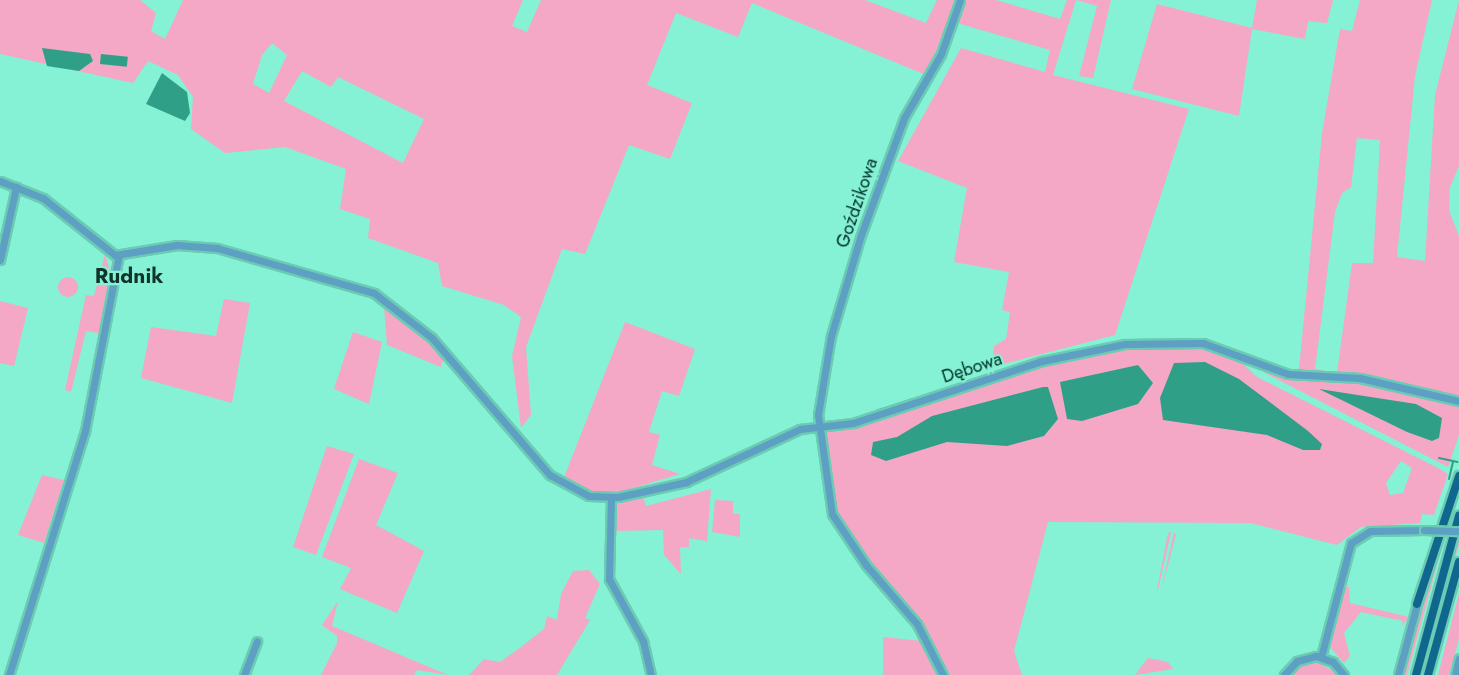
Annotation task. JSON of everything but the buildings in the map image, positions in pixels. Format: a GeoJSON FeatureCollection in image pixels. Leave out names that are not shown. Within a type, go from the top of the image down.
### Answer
{"type":"FeatureCollection","features":[{"type":"Feature","properties":{"kind":"main road"},"geometry":{"type":"LineString","coordinates":[[1417,604],[1459,476]]}},
{"type":"Feature","properties":{"kind":"main road"},"geometry":{"type":"LineString","coordinates":[[1416,675],[1459,516]]}},
{"type":"Feature","properties":{"kind":"main road"},"geometry":{"type":"LineString","coordinates":[[1429,674],[1459,562]]}},
{"type":"Feature","properties":{"kind":"street","name":"Goździkowa"},"geometry":{"type":"LineString","coordinates":[[943,675],[917,624],[866,565],[832,514],[820,426],[827,350],[852,263],[900,127],[941,54],[960,0]]}},
{"type":"Feature","properties":{"kind":"street"},"geometry":{"type":"LineString","coordinates":[[0,182],[48,201],[118,255],[108,334],[85,431],[9,675]]}},
{"type":"Feature","properties":{"kind":"street"},"geometry":{"type":"LineString","coordinates":[[0,260],[16,187]]}},
{"type":"Feature","properties":{"kind":"street","name":"Dębowa"},"geometry":{"type":"LineString","coordinates":[[118,255],[177,245],[212,247],[357,285],[427,332],[522,441],[567,488],[611,497],[693,480],[793,431],[853,423],[1057,357],[1172,341],[1215,345],[1288,374],[1360,378],[1459,402]]}},
{"type":"Feature","properties":{"kind":"street"},"geometry":{"type":"LineString","coordinates":[[611,497],[609,579],[643,641],[651,675]]}},
{"type":"Feature","properties":{"kind":"street"},"geometry":{"type":"LineString","coordinates":[[1322,657],[1351,543],[1370,531],[1459,531]]}},
{"type":"Feature","properties":{"kind":"street"},"geometry":{"type":"LineString","coordinates":[[1398,675],[1417,604]]}},
{"type":"Feature","properties":{"kind":"street"},"geometry":{"type":"LineString","coordinates":[[244,675],[257,642]]}},
{"type":"Feature","properties":{"kind":"street"},"geometry":{"type":"LineString","coordinates":[[1284,675],[1301,658],[1322,657],[1344,675]]}},
{"type":"Feature","properties":{"kind":"street"},"geometry":{"type":"LineString","coordinates":[[1455,675],[1459,658]]}},
{"type":"Feature","properties":{"kind":"shaded area"},"geometry":{"type":"Polygon","coordinates":[[[0,0],[140,0],[156,13],[151,31],[165,39],[183,0],[523,0],[512,26],[527,32],[541,0],[865,0],[926,23],[937,0],[957,0],[926,75],[752,3],[738,37],[676,13],[647,85],[692,103],[670,159],[629,145],[585,254],[562,249],[526,347],[531,415],[521,428],[512,356],[521,317],[504,305],[442,286],[438,263],[368,238],[370,219],[340,209],[346,169],[285,147],[225,153],[191,129],[193,97],[178,75],[148,61],[133,83],[0,54],[0,0]],[[272,43],[262,55],[253,84],[269,93],[287,55],[272,43]],[[302,71],[284,101],[403,163],[424,119],[338,77],[331,87],[302,71]]]}},
{"type":"Feature","properties":{"kind":"shaded area"},"geometry":{"type":"Polygon","coordinates":[[[963,0],[996,0],[1060,19],[1067,0],[1076,0],[1053,75],[1189,109],[1115,335],[992,367],[994,346],[1006,339],[1010,312],[1002,310],[1009,272],[954,262],[967,188],[898,161],[961,48],[1045,72],[1050,50],[957,23],[963,0]]]}},
{"type":"Feature","properties":{"kind":"shaded area"},"geometry":{"type":"Polygon","coordinates":[[[1076,0],[1111,0],[1093,78],[1079,76],[1097,6],[1076,0]]]}},
{"type":"Feature","properties":{"kind":"shaded area"},"geometry":{"type":"Polygon","coordinates":[[[1257,0],[1333,0],[1327,23],[1308,21],[1305,39],[1252,29],[1239,116],[1132,89],[1157,4],[1252,28],[1257,0]]]}},
{"type":"Feature","properties":{"kind":"shaded area"},"geometry":{"type":"Polygon","coordinates":[[[1360,0],[1432,0],[1415,76],[1397,257],[1425,261],[1435,95],[1459,0],[1459,166],[1450,187],[1449,211],[1459,236],[1459,435],[1448,467],[1263,372],[1287,376],[1299,369],[1322,133],[1340,29],[1352,31],[1360,0]],[[1357,138],[1351,187],[1342,193],[1335,212],[1315,369],[1337,373],[1352,263],[1373,263],[1380,140],[1357,138]]]}},
{"type":"Feature","properties":{"kind":"shaded area"},"geometry":{"type":"Polygon","coordinates":[[[105,254],[113,281],[103,334],[86,331],[71,392],[65,390],[86,295],[94,296],[105,254]]]}},
{"type":"Feature","properties":{"kind":"shaded area"},"geometry":{"type":"Polygon","coordinates":[[[64,277],[72,277],[78,283],[78,291],[72,297],[64,297],[58,291],[58,283],[64,277]]]}},
{"type":"Feature","properties":{"kind":"shaded area"},"geometry":{"type":"Polygon","coordinates":[[[224,299],[250,303],[232,403],[141,378],[151,327],[216,336],[224,299]]]}},
{"type":"Feature","properties":{"kind":"shaded area"},"geometry":{"type":"Polygon","coordinates":[[[0,301],[28,308],[14,366],[0,363],[0,301]]]}},
{"type":"Feature","properties":{"kind":"shaded area"},"geometry":{"type":"Polygon","coordinates":[[[384,307],[426,338],[444,358],[441,367],[387,345],[384,307]]]}},
{"type":"Feature","properties":{"kind":"shaded area"},"geometry":{"type":"Polygon","coordinates":[[[625,322],[695,349],[679,396],[662,391],[649,432],[660,435],[652,465],[680,474],[624,491],[590,493],[563,480],[625,322]]]}},
{"type":"Feature","properties":{"kind":"shaded area"},"geometry":{"type":"Polygon","coordinates":[[[353,332],[382,342],[369,404],[334,389],[353,332]]]}},
{"type":"Feature","properties":{"kind":"shaded area"},"geometry":{"type":"Polygon","coordinates":[[[1168,339],[1237,358],[1257,377],[1448,474],[1434,515],[1422,514],[1420,523],[1361,527],[1337,545],[1250,523],[1048,522],[1014,651],[1022,675],[943,675],[927,639],[866,565],[827,502],[825,428],[1035,364],[1168,339]],[[1401,461],[1386,483],[1390,495],[1403,493],[1412,468],[1401,461]]]}},
{"type":"Feature","properties":{"kind":"shaded area"},"geometry":{"type":"Polygon","coordinates":[[[327,446],[354,454],[316,555],[293,547],[327,446]]]}},
{"type":"Feature","properties":{"kind":"shaded area"},"geometry":{"type":"Polygon","coordinates":[[[359,459],[398,473],[376,525],[424,551],[397,613],[340,589],[351,568],[322,557],[359,459]]]}},
{"type":"Feature","properties":{"kind":"shaded area"},"geometry":{"type":"Polygon","coordinates":[[[42,475],[64,480],[44,543],[18,535],[42,475]]]}},
{"type":"Feature","properties":{"kind":"shaded area"},"geometry":{"type":"Polygon","coordinates":[[[1459,485],[1407,675],[1402,675],[1436,551],[1459,485]]]}},
{"type":"Feature","properties":{"kind":"shaded area"},"geometry":{"type":"Polygon","coordinates":[[[711,489],[707,541],[689,538],[689,547],[680,547],[681,574],[664,555],[663,530],[614,531],[616,502],[643,497],[646,506],[711,489]]]}},
{"type":"Feature","properties":{"kind":"shaded area"},"geometry":{"type":"Polygon","coordinates":[[[715,500],[733,501],[733,514],[740,514],[740,537],[712,532],[715,500]]]}},
{"type":"Feature","properties":{"kind":"shaded area"},"geometry":{"type":"Polygon","coordinates":[[[1171,532],[1158,590],[1157,590],[1168,533],[1171,532]]]}},
{"type":"Feature","properties":{"kind":"shaded area"},"geometry":{"type":"Polygon","coordinates":[[[1174,532],[1176,535],[1161,591],[1174,532]]]}},
{"type":"Feature","properties":{"kind":"shaded area"},"geometry":{"type":"Polygon","coordinates":[[[1459,532],[1459,545],[1420,675],[1459,532]]]}},
{"type":"Feature","properties":{"kind":"shaded area"},"geometry":{"type":"Polygon","coordinates":[[[589,570],[600,584],[585,618],[590,620],[557,675],[469,675],[484,659],[500,662],[521,647],[544,629],[547,616],[557,620],[561,594],[573,571],[589,570]]]}},
{"type":"Feature","properties":{"kind":"shaded area"},"geometry":{"type":"Polygon","coordinates":[[[1349,586],[1350,603],[1409,617],[1402,626],[1403,621],[1361,612],[1344,633],[1350,656],[1344,663],[1329,646],[1342,590],[1349,586]]]}},
{"type":"Feature","properties":{"kind":"shaded area"},"geometry":{"type":"Polygon","coordinates":[[[1459,593],[1459,639],[1449,675],[1438,675],[1459,593]]]}},
{"type":"Feature","properties":{"kind":"shaded area"},"geometry":{"type":"Polygon","coordinates":[[[338,601],[332,626],[448,675],[417,670],[414,675],[321,675],[337,643],[337,636],[322,625],[338,601]]]}},
{"type":"Feature","properties":{"kind":"shaded area"},"geometry":{"type":"Polygon","coordinates":[[[883,637],[922,641],[940,675],[883,675],[883,637]]]}},
{"type":"Feature","properties":{"kind":"shaded area"},"geometry":{"type":"Polygon","coordinates":[[[1148,658],[1168,662],[1173,669],[1135,675],[1148,658]]]}},
{"type":"Feature","properties":{"kind":"shaded area"},"geometry":{"type":"Polygon","coordinates":[[[1315,660],[1339,675],[1290,675],[1303,663],[1315,660]]]}},
{"type":"Feature","properties":{"kind":"water"},"geometry":{"type":"Polygon","coordinates":[[[42,48],[90,54],[93,61],[79,71],[47,66],[42,48]]]}},
{"type":"Feature","properties":{"kind":"water"},"geometry":{"type":"Polygon","coordinates":[[[101,54],[128,57],[127,67],[100,64],[101,54]]]}},
{"type":"Feature","properties":{"kind":"water"},"geometry":{"type":"Polygon","coordinates":[[[162,73],[187,92],[190,113],[185,121],[146,104],[162,73]]]}},
{"type":"Feature","properties":{"kind":"water"},"geometry":{"type":"Polygon","coordinates":[[[1205,362],[1239,379],[1308,431],[1322,444],[1320,450],[1303,450],[1267,435],[1163,420],[1160,398],[1174,363],[1205,362]]]}},
{"type":"Feature","properties":{"kind":"water"},"geometry":{"type":"Polygon","coordinates":[[[1138,365],[1153,383],[1138,404],[1082,421],[1067,419],[1060,382],[1138,365]]]}},
{"type":"Feature","properties":{"kind":"water"},"geometry":{"type":"Polygon","coordinates":[[[1048,387],[1058,419],[1044,436],[1007,446],[947,442],[886,461],[871,455],[873,442],[897,437],[932,416],[1048,387]]]}},
{"type":"Feature","properties":{"kind":"water"},"geometry":{"type":"Polygon","coordinates":[[[1319,389],[1416,404],[1442,418],[1439,438],[1432,441],[1407,432],[1319,389]]]}},
{"type":"Feature","properties":{"kind":"waterway"},"geometry":{"type":"LineString","coordinates":[[876,411],[929,394]]}},
{"type":"Feature","properties":{"kind":"waterway"},"geometry":{"type":"LineString","coordinates":[[1439,458],[1458,462]]}},
{"type":"Feature","properties":{"kind":"waterway"},"geometry":{"type":"LineString","coordinates":[[1449,479],[1453,462]]}},
{"type":"Feature","properties":{"kind":"district","name":"Rudnik"},"geometry":{"type":"Point","coordinates":[129,276]}}]}
